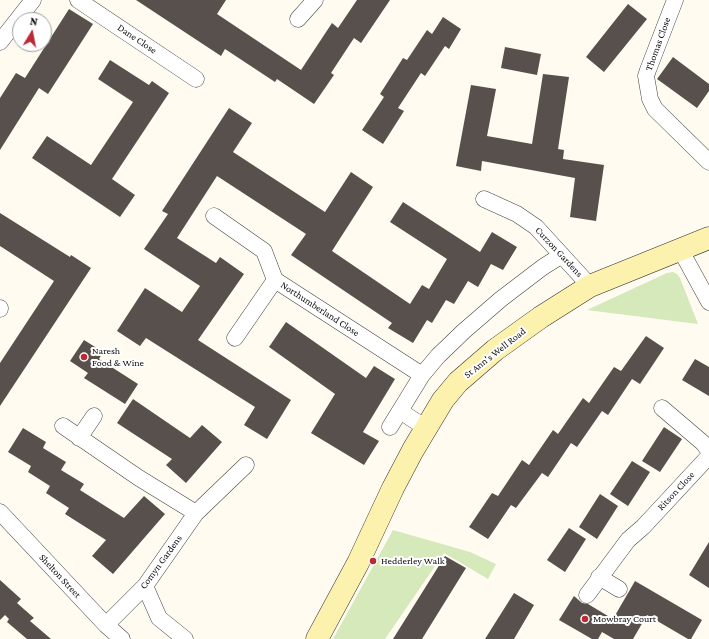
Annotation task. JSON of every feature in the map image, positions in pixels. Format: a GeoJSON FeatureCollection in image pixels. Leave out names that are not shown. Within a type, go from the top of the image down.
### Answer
{"type":"FeatureCollection","features":[{"type":"Feature","properties":{"kind":"street"},"geometry":{"type":"LineString","coordinates":[[0,42],[33,0]]}},
{"type":"Feature","properties":{"kind":"street","name":"Dane Close"},"geometry":{"type":"LineString","coordinates":[[78,0],[173,72],[196,79]]}},
{"type":"Feature","properties":{"kind":"street"},"geometry":{"type":"LineString","coordinates":[[298,20],[315,0]]}},
{"type":"Feature","properties":{"kind":"street","name":"Thomas Close"},"geometry":{"type":"LineString","coordinates":[[675,0],[648,70],[647,80],[650,99],[655,109],[709,162]]}},
{"type":"Feature","properties":{"kind":"street","name":"Curzon Gardens"},"geometry":{"type":"LineString","coordinates":[[484,199],[516,214],[536,227],[590,286]]}},
{"type":"Feature","properties":{"kind":"street","name":"Northumberland Close"},"geometry":{"type":"LineString","coordinates":[[214,216],[264,251],[275,280],[422,375]]}},
{"type":"Feature","properties":{"kind":"street","name":"St Ann's Well Road"},"geometry":{"type":"LineString","coordinates":[[317,639],[361,556],[393,488],[413,450],[444,400],[458,382],[495,350],[541,317],[590,286],[709,238]]}},
{"type":"Feature","properties":{"kind":"street"},"geometry":{"type":"LineString","coordinates":[[680,249],[709,302]]}},
{"type":"Feature","properties":{"kind":"street"},"geometry":{"type":"LineString","coordinates":[[390,427],[422,375],[438,356],[490,308],[543,267],[562,255]]}},
{"type":"Feature","properties":{"kind":"street"},"geometry":{"type":"LineString","coordinates":[[235,338],[275,280]]}},
{"type":"Feature","properties":{"kind":"street"},"geometry":{"type":"LineString","coordinates":[[662,408],[703,443],[709,451]]}},
{"type":"Feature","properties":{"kind":"street"},"geometry":{"type":"LineString","coordinates":[[400,411],[426,428]]}},
{"type":"Feature","properties":{"kind":"street"},"geometry":{"type":"LineString","coordinates":[[80,438],[94,416]]}},
{"type":"Feature","properties":{"kind":"street"},"geometry":{"type":"LineString","coordinates":[[63,426],[139,478],[196,513]]}},
{"type":"Feature","properties":{"kind":"street","name":"Ritson Close"},"geometry":{"type":"LineString","coordinates":[[587,595],[628,540],[648,531],[709,456]]}},
{"type":"Feature","properties":{"kind":"street","name":"Comyn Gardens"},"geometry":{"type":"LineString","coordinates":[[106,625],[145,586],[196,513],[246,466]]}},
{"type":"Feature","properties":{"kind":"street","name":"Shelton Street"},"geometry":{"type":"LineString","coordinates":[[4,516],[106,625],[122,639]]}},
{"type":"Feature","properties":{"kind":"street"},"geometry":{"type":"LineString","coordinates":[[599,577],[619,589]]}},
{"type":"Feature","properties":{"kind":"street"},"geometry":{"type":"LineString","coordinates":[[145,586],[159,618],[185,639]]}},
{"type":"Feature","properties":{"kind":"green space"},"geometry":{"type":"Polygon","coordinates":[[[673,272],[680,278],[698,324],[587,310],[667,273],[673,272]]]}},
{"type":"Feature","properties":{"kind":"green space"},"geometry":{"type":"Polygon","coordinates":[[[393,530],[470,552],[496,564],[488,579],[444,553],[385,639],[333,639],[393,530]]]}},
{"type":"Feature","properties":{"kind":"building"},"geometry":{"type":"Polygon","coordinates":[[[136,0],[226,0],[217,14],[301,70],[332,23],[338,28],[357,0],[390,0],[361,43],[354,38],[331,73],[334,75],[314,104],[277,79],[275,82],[225,49],[221,56],[136,0]]]}},
{"type":"Feature","properties":{"kind":"building"},"geometry":{"type":"Polygon","coordinates":[[[628,4],[647,19],[604,72],[586,57],[628,4]]]}},
{"type":"Feature","properties":{"kind":"building"},"geometry":{"type":"Polygon","coordinates":[[[69,9],[93,24],[48,94],[39,88],[0,150],[0,98],[16,73],[25,78],[42,52],[52,52],[52,36],[69,9]]]}},
{"type":"Feature","properties":{"kind":"building"},"geometry":{"type":"Polygon","coordinates":[[[443,17],[461,29],[449,49],[445,46],[425,76],[421,73],[398,108],[404,111],[383,144],[362,130],[384,97],[380,94],[403,58],[407,60],[427,30],[432,34],[443,17]]]}},
{"type":"Feature","properties":{"kind":"building"},"geometry":{"type":"Polygon","coordinates":[[[505,47],[541,54],[537,75],[501,68],[505,47]]]}},
{"type":"Feature","properties":{"kind":"building"},"geometry":{"type":"Polygon","coordinates":[[[673,57],[709,84],[709,91],[697,108],[657,79],[673,57]]]}},
{"type":"Feature","properties":{"kind":"building"},"geometry":{"type":"Polygon","coordinates":[[[110,60],[149,85],[152,81],[169,93],[112,179],[135,195],[120,217],[32,158],[47,136],[91,165],[133,102],[98,79],[110,60]]]}},
{"type":"Feature","properties":{"kind":"building"},"geometry":{"type":"Polygon","coordinates":[[[543,74],[569,77],[558,149],[564,150],[563,159],[604,165],[596,221],[570,217],[575,178],[482,161],[481,171],[456,166],[471,85],[496,89],[487,136],[532,144],[543,74]]]}},
{"type":"Feature","properties":{"kind":"building"},"geometry":{"type":"Polygon","coordinates":[[[229,108],[252,123],[233,152],[325,212],[351,172],[373,187],[332,251],[410,304],[422,285],[429,289],[447,259],[390,222],[403,202],[480,252],[492,232],[517,247],[503,270],[491,264],[478,287],[468,281],[454,304],[446,300],[432,323],[427,320],[413,343],[388,328],[392,323],[291,255],[306,234],[217,176],[177,238],[216,263],[220,257],[244,274],[198,340],[291,400],[267,439],[244,425],[255,407],[146,338],[140,346],[117,331],[145,288],[182,312],[200,286],[144,249],[168,214],[162,211],[229,108]]]}},
{"type":"Feature","properties":{"kind":"building"},"geometry":{"type":"Polygon","coordinates":[[[0,213],[70,257],[71,255],[91,268],[0,406],[0,363],[54,281],[0,246],[0,213]]]}},
{"type":"Feature","properties":{"kind":"building"},"geometry":{"type":"Polygon","coordinates":[[[286,322],[366,378],[374,366],[395,379],[363,432],[379,441],[364,465],[311,433],[335,394],[269,347],[286,322]]]}},
{"type":"Feature","properties":{"kind":"building"},"geometry":{"type":"Polygon","coordinates":[[[646,336],[664,348],[640,384],[632,379],[608,415],[602,411],[577,447],[571,443],[548,477],[542,473],[516,508],[511,505],[488,539],[469,527],[492,493],[498,496],[522,460],[529,465],[553,430],[558,434],[583,398],[589,403],[614,367],[621,371],[646,336]]]}},
{"type":"Feature","properties":{"kind":"building"},"geometry":{"type":"Polygon","coordinates":[[[84,340],[103,352],[99,359],[138,384],[125,404],[84,378],[88,373],[70,361],[84,340]]]}},
{"type":"Feature","properties":{"kind":"building"},"geometry":{"type":"Polygon","coordinates":[[[695,359],[709,367],[709,396],[682,380],[695,359]]]}},
{"type":"Feature","properties":{"kind":"building"},"geometry":{"type":"Polygon","coordinates":[[[133,399],[190,438],[202,425],[222,442],[186,483],[166,465],[172,459],[117,423],[133,399]]]}},
{"type":"Feature","properties":{"kind":"building"},"geometry":{"type":"Polygon","coordinates":[[[664,427],[682,439],[660,472],[642,461],[664,427]]]}},
{"type":"Feature","properties":{"kind":"building"},"geometry":{"type":"Polygon","coordinates":[[[23,428],[46,442],[43,448],[66,462],[61,470],[84,484],[80,490],[124,518],[144,496],[165,514],[113,574],[92,556],[106,540],[65,514],[69,508],[46,493],[50,486],[28,472],[31,466],[8,452],[23,428]]]}},
{"type":"Feature","properties":{"kind":"building"},"geometry":{"type":"Polygon","coordinates":[[[632,461],[650,472],[628,506],[610,494],[632,461]]]}},
{"type":"Feature","properties":{"kind":"building"},"geometry":{"type":"Polygon","coordinates":[[[600,494],[618,506],[597,539],[579,527],[600,494]]]}},
{"type":"Feature","properties":{"kind":"building"},"geometry":{"type":"Polygon","coordinates":[[[569,528],[586,539],[565,572],[547,560],[569,528]]]}},
{"type":"Feature","properties":{"kind":"building"},"geometry":{"type":"Polygon","coordinates":[[[709,542],[709,588],[689,575],[709,542]]]}},
{"type":"Feature","properties":{"kind":"building"},"geometry":{"type":"Polygon","coordinates":[[[445,556],[466,568],[422,639],[393,639],[445,556]]]}},
{"type":"Feature","properties":{"kind":"building"},"geometry":{"type":"Polygon","coordinates":[[[0,580],[21,599],[17,603],[34,618],[30,621],[51,639],[27,639],[7,622],[9,619],[5,615],[0,620],[0,580]]]}},
{"type":"Feature","properties":{"kind":"building"},"geometry":{"type":"Polygon","coordinates":[[[635,581],[702,620],[691,639],[688,639],[647,615],[633,639],[614,639],[602,632],[598,639],[592,639],[559,620],[574,596],[582,603],[588,604],[613,619],[635,581]]]}},
{"type":"Feature","properties":{"kind":"building"},"geometry":{"type":"Polygon","coordinates":[[[514,593],[534,605],[514,639],[485,639],[514,593]]]}},
{"type":"Feature","properties":{"kind":"place","name":"Naresh Food & Wine"},"geometry":{"type":"Point","coordinates":[84,357]}},
{"type":"Feature","properties":{"kind":"place","name":"Hedderley Walk"},"geometry":{"type":"Point","coordinates":[373,561]}},
{"type":"Feature","properties":{"kind":"place","name":"Mowbray Court"},"geometry":{"type":"Point","coordinates":[585,619]}}]}
